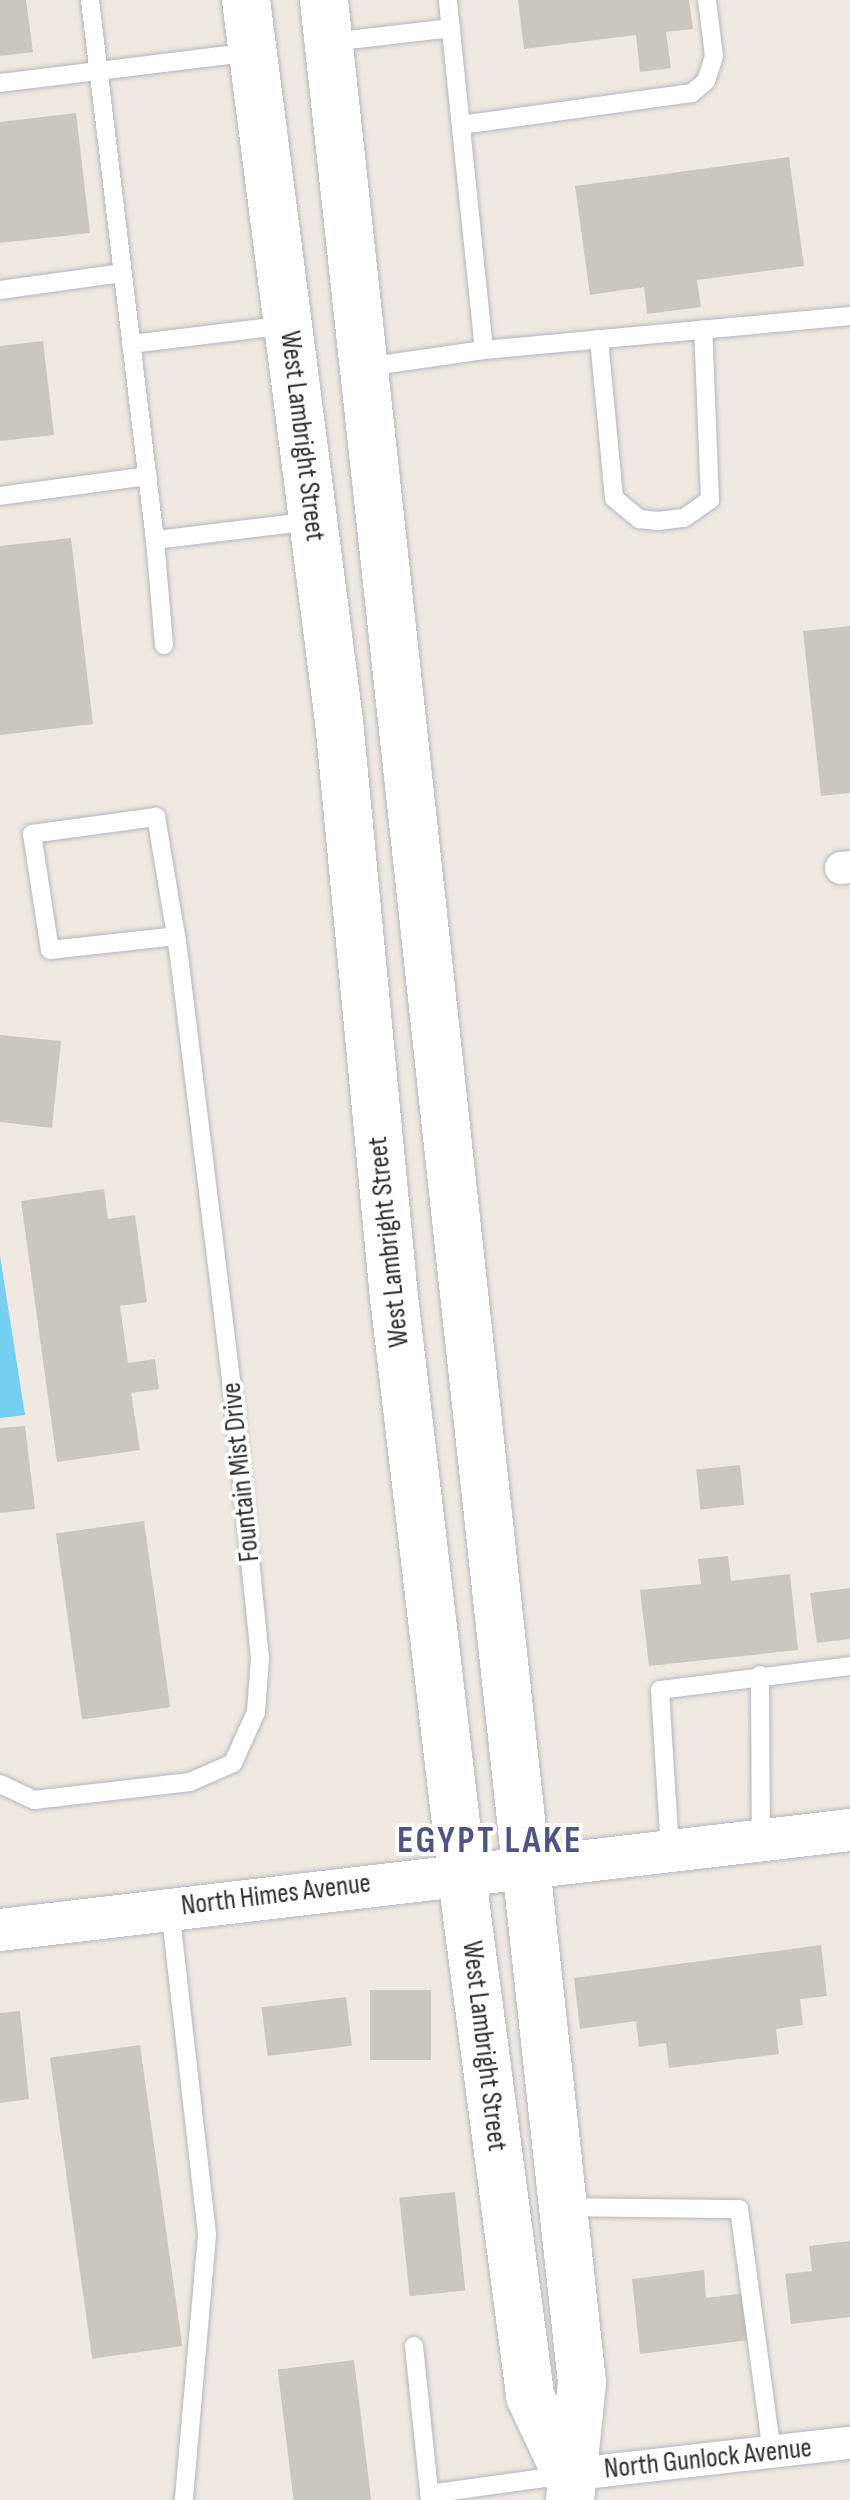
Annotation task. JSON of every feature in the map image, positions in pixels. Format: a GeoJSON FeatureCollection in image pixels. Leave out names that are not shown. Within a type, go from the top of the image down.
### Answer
{"type":"FeatureCollection","features":[{"type":"Feature","properties":{"kind":"main road","name":"West Lambright Street"},"geometry":{"type":"LineString","coordinates":[[246,0],[313,521],[462,1872],[530,2396],[568,2487]]}},
{"type":"Feature","properties":{"kind":"main road"},"geometry":{"type":"LineString","coordinates":[[326,21],[366,367],[457,1282],[582,2382],[568,2487]]}},
{"type":"Feature","properties":{"kind":"street","name":"North Himes Avenue"},"geometry":{"type":"LineString","coordinates":[[0,1930],[462,1872],[850,1830]]}},
{"type":"Feature","properties":{"kind":"street","name":"North Gunlock Avenue"},"geometry":{"type":"LineString","coordinates":[[568,2487],[772,2452],[850,2443]]}},
{"type":"Feature","properties":{"kind":"lane"},"geometry":{"type":"LineString","coordinates":[[90,0],[156,540],[164,645]]}},
{"type":"Feature","properties":{"kind":"lane"},"geometry":{"type":"LineString","coordinates":[[448,0],[484,350]]}},
{"type":"Feature","properties":{"kind":"lane"},"geometry":{"type":"LineString","coordinates":[[460,124],[692,93],[706,81],[714,56],[707,0]]}},
{"type":"Feature","properties":{"kind":"lane"},"geometry":{"type":"LineString","coordinates":[[326,21],[451,28]]}},
{"type":"Feature","properties":{"kind":"lane"},"geometry":{"type":"LineString","coordinates":[[0,83],[252,52]]}},
{"type":"Feature","properties":{"kind":"lane"},"geometry":{"type":"LineString","coordinates":[[0,290],[122,273]]}},
{"type":"Feature","properties":{"kind":"lane"},"geometry":{"type":"LineString","coordinates":[[366,367],[484,350],[850,316]]}},
{"type":"Feature","properties":{"kind":"lane"},"geometry":{"type":"LineString","coordinates":[[131,344],[288,325]]}},
{"type":"Feature","properties":{"kind":"lane"},"geometry":{"type":"LineString","coordinates":[[599,339],[614,498],[638,519],[684,518],[710,500],[714,474],[703,329]]}},
{"type":"Feature","properties":{"kind":"lane"},"geometry":{"type":"LineString","coordinates":[[0,496],[148,476]]}},
{"type":"Feature","properties":{"kind":"lane"},"geometry":{"type":"LineString","coordinates":[[156,540],[313,521]]}},
{"type":"Feature","properties":{"kind":"lane","name":"Fountain Mist Drive"},"geometry":{"type":"LineString","coordinates":[[0,1784],[34,1800],[190,1782],[233,1764],[256,1712],[252,1582],[176,936],[156,817],[32,834],[50,950],[176,936]]}},
{"type":"Feature","properties":{"kind":"lane"},"geometry":{"type":"LineString","coordinates":[[670,1850],[660,1690],[850,1666]]}},
{"type":"Feature","properties":{"kind":"lane"},"geometry":{"type":"LineString","coordinates":[[760,1675],[761,1840]]}},
{"type":"Feature","properties":{"kind":"lane"},"geometry":{"type":"LineString","coordinates":[[170,1909],[207,2235],[184,2500]]}},
{"type":"Feature","properties":{"kind":"lane"},"geometry":{"type":"LineString","coordinates":[[563,2208],[739,2208],[772,2452]]}},
{"type":"Feature","properties":{"kind":"lane"},"geometry":{"type":"LineString","coordinates":[[414,2346],[429,2497],[568,2487]]}},
{"type":"Feature","properties":{"kind":"water"},"geometry":{"type":"Polygon","coordinates":[[[0,1256],[25,1415],[0,1418],[0,1256]]]}},
{"type":"Feature","properties":{"kind":"building"},"geometry":{"type":"Polygon","coordinates":[[[0,0],[26,0],[33,52],[0,56],[0,0]]]}},
{"type":"Feature","properties":{"kind":"building"},"geometry":{"type":"Polygon","coordinates":[[[518,0],[689,0],[693,29],[666,32],[671,68],[640,72],[636,35],[524,49],[518,0]]]}},
{"type":"Feature","properties":{"kind":"building"},"geometry":{"type":"Polygon","coordinates":[[[76,113],[90,233],[0,243],[0,122],[76,113]]]}},
{"type":"Feature","properties":{"kind":"building"},"geometry":{"type":"Polygon","coordinates":[[[789,157],[804,266],[697,280],[701,307],[647,314],[644,287],[590,295],[575,186],[789,157]]]}},
{"type":"Feature","properties":{"kind":"building"},"geometry":{"type":"Polygon","coordinates":[[[43,341],[54,435],[0,441],[0,346],[43,341]]]}},
{"type":"Feature","properties":{"kind":"building"},"geometry":{"type":"Polygon","coordinates":[[[71,538],[93,724],[0,735],[0,546],[71,538]]]}},
{"type":"Feature","properties":{"kind":"building"},"geometry":{"type":"Polygon","coordinates":[[[850,626],[850,793],[821,796],[803,631],[850,626]]]}},
{"type":"Feature","properties":{"kind":"building"},"geometry":{"type":"Polygon","coordinates":[[[0,1035],[61,1041],[52,1128],[0,1122],[0,1035]]]}},
{"type":"Feature","properties":{"kind":"building"},"geometry":{"type":"Polygon","coordinates":[[[104,1189],[108,1219],[135,1215],[147,1302],[120,1306],[128,1363],[155,1359],[159,1389],[131,1393],[140,1450],[57,1462],[21,1201],[104,1189]]]}},
{"type":"Feature","properties":{"kind":"building"},"geometry":{"type":"Polygon","coordinates":[[[25,1426],[35,1509],[0,1513],[0,1428],[25,1426]]]}},
{"type":"Feature","properties":{"kind":"building"},"geometry":{"type":"Polygon","coordinates":[[[740,1465],[744,1505],[700,1509],[696,1470],[740,1465]]]}},
{"type":"Feature","properties":{"kind":"building"},"geometry":{"type":"Polygon","coordinates":[[[144,1521],[170,1707],[82,1720],[56,1533],[144,1521]]]}},
{"type":"Feature","properties":{"kind":"building"},"geometry":{"type":"Polygon","coordinates":[[[728,1556],[731,1581],[790,1574],[798,1650],[649,1666],[640,1590],[701,1584],[698,1559],[728,1556]]]}},
{"type":"Feature","properties":{"kind":"building"},"geometry":{"type":"Polygon","coordinates":[[[850,1588],[850,1639],[817,1643],[810,1593],[850,1588]]]}},
{"type":"Feature","properties":{"kind":"building"},"geometry":{"type":"Polygon","coordinates":[[[821,1945],[827,1996],[800,1999],[803,2025],[776,2029],[779,2054],[669,2068],[666,2043],[639,2047],[636,2021],[580,2029],[574,1978],[821,1945]]]}},
{"type":"Feature","properties":{"kind":"building"},"geometry":{"type":"Polygon","coordinates":[[[370,1990],[431,1990],[431,2060],[370,2060],[370,1990]]]}},
{"type":"Feature","properties":{"kind":"building"},"geometry":{"type":"Polygon","coordinates":[[[346,1997],[352,2046],[268,2056],[262,2007],[346,1997]]]}},
{"type":"Feature","properties":{"kind":"building"},"geometry":{"type":"Polygon","coordinates":[[[20,2011],[29,2099],[0,2103],[0,2013],[20,2011]]]}},
{"type":"Feature","properties":{"kind":"building"},"geometry":{"type":"Polygon","coordinates":[[[140,2045],[182,2346],[92,2359],[50,2058],[140,2045]]]}},
{"type":"Feature","properties":{"kind":"building"},"geometry":{"type":"Polygon","coordinates":[[[455,2192],[465,2290],[410,2296],[399,2198],[455,2192]]]}},
{"type":"Feature","properties":{"kind":"building"},"geometry":{"type":"Polygon","coordinates":[[[850,2241],[850,2317],[791,2324],[785,2274],[812,2271],[809,2246],[850,2241]]]}},
{"type":"Feature","properties":{"kind":"building"},"geometry":{"type":"Polygon","coordinates":[[[704,2270],[706,2298],[745,2293],[749,2340],[640,2354],[632,2279],[704,2270]]]}},
{"type":"Feature","properties":{"kind":"building"},"geometry":{"type":"Polygon","coordinates":[[[354,2360],[371,2500],[294,2500],[278,2369],[354,2360]]]}},
{"type":"Feature","properties":{"kind":"district","name":"EGYPT LAKE"},"geometry":{"type":"Point","coordinates":[490,1841]}}]}
